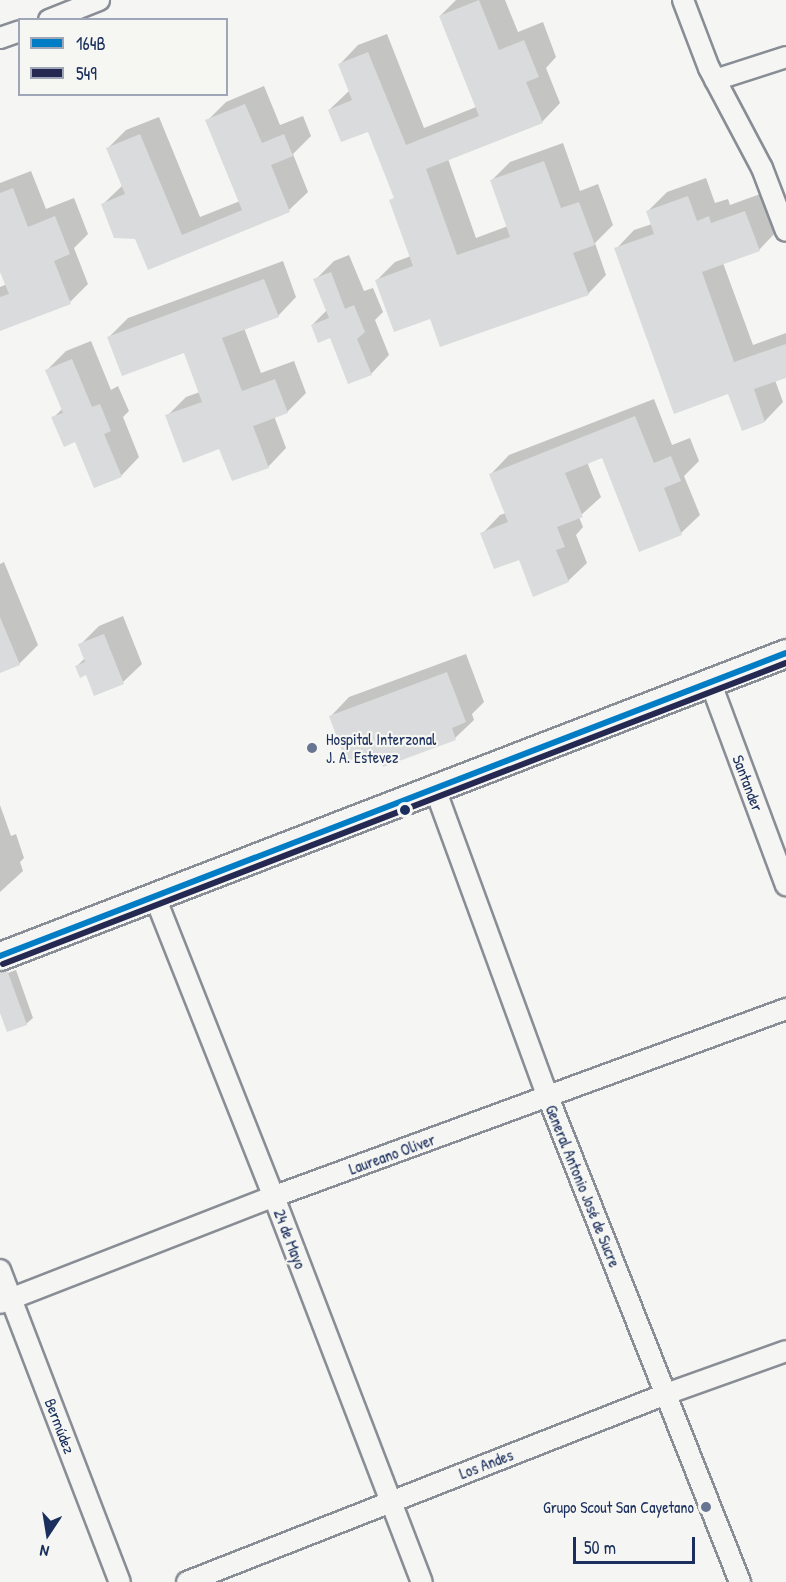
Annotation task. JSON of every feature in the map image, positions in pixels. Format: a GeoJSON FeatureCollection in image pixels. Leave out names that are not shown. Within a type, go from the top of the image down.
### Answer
{"type":"FeatureCollection","features":[{"type":"Feature","properties":{"kind":"main road"},"geometry":{"type":"LineString","coordinates":[[0,956],[434,786],[786,653]]}},
{"type":"Feature","properties":{"kind":"street"},"geometry":{"type":"LineString","coordinates":[[53,18],[99,0]]}},
{"type":"Feature","properties":{"kind":"street"},"geometry":{"type":"LineString","coordinates":[[683,0],[715,80],[762,168],[786,231]]}},
{"type":"Feature","properties":{"kind":"street"},"geometry":{"type":"LineString","coordinates":[[0,38],[18,32]]}},
{"type":"Feature","properties":{"kind":"street"},"geometry":{"type":"LineString","coordinates":[[715,80],[786,57]]}},
{"type":"Feature","properties":{"kind":"street","name":"Santander"},"geometry":{"type":"LineString","coordinates":[[710,681],[786,885]]}},
{"type":"Feature","properties":{"kind":"street","name":"General Antonio José de Sucre"},"geometry":{"type":"LineString","coordinates":[[434,786],[548,1097],[740,1582]]}},
{"type":"Feature","properties":{"kind":"street","name":"24 de Mayo"},"geometry":{"type":"LineString","coordinates":[[155,897],[274,1197],[422,1582]]}},
{"type":"Feature","properties":{"kind":"street","name":"Laureano Oliver"},"geometry":{"type":"LineString","coordinates":[[6,1301],[274,1197],[786,1009]]}},
{"type":"Feature","properties":{"kind":"street","name":"Bermúdez"},"geometry":{"type":"LineString","coordinates":[[0,1270],[6,1301],[120,1582]]}},
{"type":"Feature","properties":{"kind":"street","name":"Los Andes"},"geometry":{"type":"LineString","coordinates":[[187,1582],[666,1394],[786,1351]]}},
{"type":"Feature","properties":{"kind":"building"},"geometry":{"type":"Polygon","coordinates":[[[479,0],[499,50],[524,40],[539,77],[526,82],[543,123],[426,169],[457,255],[510,237],[490,180],[544,161],[561,208],[579,202],[595,245],[573,253],[589,295],[440,347],[430,319],[394,332],[375,280],[413,266],[389,200],[394,198],[368,132],[341,142],[328,110],[352,100],[338,64],[368,52],[406,145],[479,116],[439,16],[479,0]]]}},
{"type":"Feature","properties":{"kind":"building"},"geometry":{"type":"Polygon","coordinates":[[[245,104],[262,143],[284,134],[293,156],[271,165],[290,212],[148,270],[135,239],[114,238],[101,204],[125,194],[106,148],[140,134],[182,235],[242,210],[205,120],[245,104]]]}},
{"type":"Feature","properties":{"kind":"building"},"geometry":{"type":"Polygon","coordinates":[[[13,188],[28,227],[55,216],[70,254],[54,261],[71,304],[0,331],[0,297],[9,294],[0,272],[0,193],[13,188]]]}},
{"type":"Feature","properties":{"kind":"building"},"geometry":{"type":"Polygon","coordinates":[[[688,196],[697,221],[709,216],[711,223],[745,211],[760,251],[702,272],[734,362],[786,344],[786,378],[754,389],[765,422],[742,431],[728,394],[674,414],[614,248],[654,234],[646,211],[688,196]]]}},
{"type":"Feature","properties":{"kind":"building"},"geometry":{"type":"Polygon","coordinates":[[[331,272],[345,309],[354,305],[365,332],[357,339],[372,375],[348,384],[330,338],[318,343],[311,325],[329,318],[313,279],[331,272]]]}},
{"type":"Feature","properties":{"kind":"building"},"geometry":{"type":"Polygon","coordinates":[[[264,279],[279,317],[222,338],[242,391],[275,379],[288,413],[253,426],[269,468],[232,481],[219,449],[183,463],[165,415],[202,402],[184,353],[122,376],[107,337],[264,279]]]}},
{"type":"Feature","properties":{"kind":"building"},"geometry":{"type":"Polygon","coordinates":[[[72,359],[92,407],[100,404],[111,431],[104,434],[122,477],[94,488],[75,442],[64,447],[51,417],[63,413],[45,370],[72,359]]]}},
{"type":"Feature","properties":{"kind":"building"},"geometry":{"type":"Polygon","coordinates":[[[635,416],[654,463],[671,456],[681,481],[664,488],[682,535],[639,552],[602,458],[565,473],[583,517],[557,527],[565,547],[556,550],[569,582],[533,597],[519,560],[494,569],[480,533],[508,522],[489,474],[635,416]]]}},
{"type":"Feature","properties":{"kind":"building"},"geometry":{"type":"Polygon","coordinates":[[[0,617],[20,665],[0,673],[0,617]]]}},
{"type":"Feature","properties":{"kind":"building"},"geometry":{"type":"Polygon","coordinates":[[[104,634],[124,684],[94,696],[86,675],[80,678],[75,666],[85,662],[78,644],[104,634]]]}},
{"type":"Feature","properties":{"kind":"building"},"geometry":{"type":"Polygon","coordinates":[[[447,672],[466,722],[452,728],[456,740],[383,767],[379,756],[366,760],[364,755],[346,762],[329,716],[447,672]]]}},
{"type":"Feature","properties":{"kind":"building"},"geometry":{"type":"Polygon","coordinates":[[[7,970],[27,1025],[7,1032],[0,1013],[0,971],[7,970]]]}},
{"type":"Feature","properties":{"kind":"transit line","name":"164B"},"geometry":{"type":"LineString","coordinates":[[0,956],[786,653]]}},
{"type":"Feature","properties":{"kind":"transit line","name":"549"},"geometry":{"type":"LineString","coordinates":[[3,964],[786,663]]}},
{"type":"Feature","properties":{"kind":"place","name":"Hospital Interzonal J. A. Estevez"},"geometry":{"type":"Point","coordinates":[312,748]}},
{"type":"Feature","properties":{"kind":"place","name":"Grupo Scout San Cayetano"},"geometry":{"type":"Point","coordinates":[706,1507]}}]}
